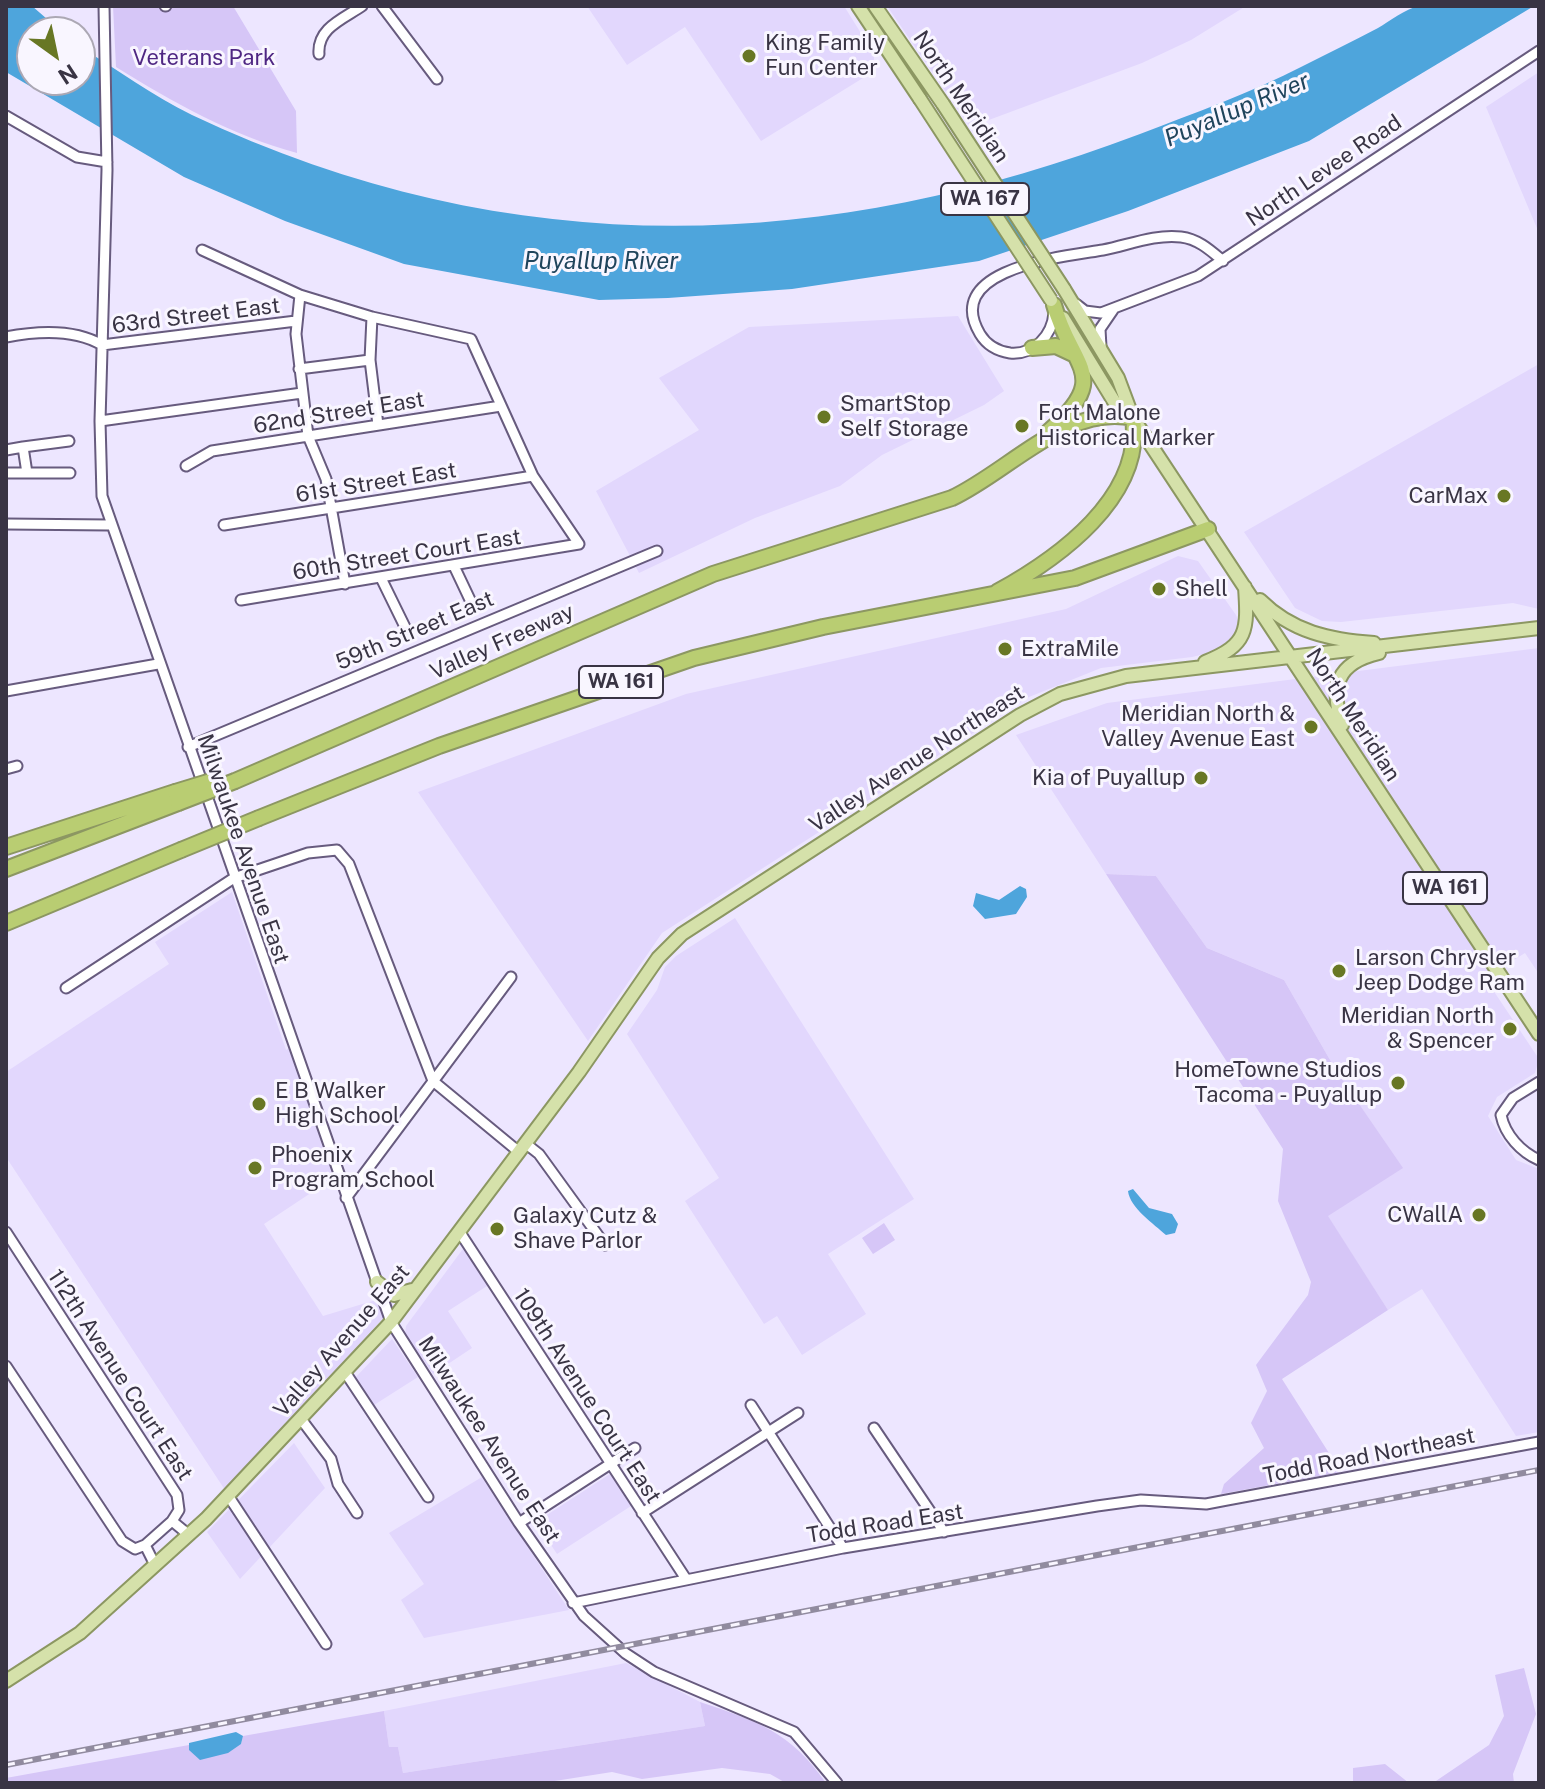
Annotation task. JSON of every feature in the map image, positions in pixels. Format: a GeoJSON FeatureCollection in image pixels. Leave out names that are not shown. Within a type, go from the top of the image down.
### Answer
{"type":"FeatureCollection","features":[{"type":"Feature","properties":{"kind":"highway","name":"WA 167"},"geometry":{"type":"LineString","coordinates":[[1015,461],[1079,402],[1085,382],[1053,303]]}},
{"type":"Feature","properties":{"kind":"highway"},"geometry":{"type":"LineString","coordinates":[[1032,348],[1061,347],[1076,356]]}},
{"type":"Feature","properties":{"kind":"highway","name":"WA 161"},"geometry":{"type":"LineString","coordinates":[[1015,461],[1049,439],[1094,417],[1116,414],[1133,418]]}},
{"type":"Feature","properties":{"kind":"highway","name":"WA 167"},"geometry":{"type":"LineString","coordinates":[[997,592],[1043,566],[1080,537],[1098,514],[1123,474],[1135,434],[1133,418]]}},
{"type":"Feature","properties":{"kind":"highway","name":"Valley Freeway"},"geometry":{"type":"LineString","coordinates":[[6,869],[176,798],[311,748],[713,574],[952,498],[979,486],[1015,461]]}},
{"type":"Feature","properties":{"kind":"highway","name":"WA 161"},"geometry":{"type":"LineString","coordinates":[[6,923],[439,746],[694,658],[823,627],[1075,578],[1208,529]]}},
{"type":"Feature","properties":{"kind":"highway"},"geometry":{"type":"LineString","coordinates":[[6,847],[176,798]]}},
{"type":"Feature","properties":{"kind":"main road","name":"North Meridian"},"geometry":{"type":"LineString","coordinates":[[858,6],[1115,403],[1133,418],[1208,529],[1539,1034]]}},
{"type":"Feature","properties":{"kind":"main road","name":"North Meridian"},"geometry":{"type":"LineString","coordinates":[[875,6],[1068,293],[1126,394],[1133,418]]}},
{"type":"Feature","properties":{"kind":"main road"},"geometry":{"type":"LineString","coordinates":[[1245,585],[1285,620],[1314,635],[1336,640],[1405,644],[1539,628]]}},
{"type":"Feature","properties":{"kind":"main road"},"geometry":{"type":"LineString","coordinates":[[1191,668],[1228,652],[1242,638],[1248,620],[1245,585]]}},
{"type":"Feature","properties":{"kind":"main road"},"geometry":{"type":"LineString","coordinates":[[1348,743],[1334,694],[1347,669],[1373,654],[1434,640]]}},
{"type":"Feature","properties":{"kind":"main road","name":"Valley Avenue Northeast"},"geometry":{"type":"LineString","coordinates":[[648,972],[682,934],[1038,704],[1116,678],[1405,644]]}},
{"type":"Feature","properties":{"kind":"main road","name":"Valley Avenue East"},"geometry":{"type":"LineString","coordinates":[[6,1681],[80,1633],[189,1535],[229,1497],[391,1322],[522,1148],[648,972]]}},
{"type":"Feature","properties":{"kind":"main road"},"geometry":{"type":"LineString","coordinates":[[377,1282],[390,1293],[402,1296],[421,1283]]}},
{"type":"Feature","properties":{"kind":"street","name":"Milwaukee Avenue East"},"geometry":{"type":"LineString","coordinates":[[104,6],[107,157],[100,421],[101,480],[109,525],[391,1322],[573,1603],[602,1634],[654,1672],[794,1732],[837,1783]]}},
{"type":"Feature","properties":{"kind":"street"},"geometry":{"type":"LineString","coordinates":[[319,54],[321,38],[327,29],[362,6]]}},
{"type":"Feature","properties":{"kind":"street"},"geometry":{"type":"LineString","coordinates":[[382,6],[437,79]]}},
{"type":"Feature","properties":{"kind":"street","name":"North Levee Road"},"geometry":{"type":"LineString","coordinates":[[1068,293],[1092,313],[1179,285],[1223,261],[1539,51]]}},
{"type":"Feature","properties":{"kind":"street"},"geometry":{"type":"LineString","coordinates":[[6,116],[77,157],[107,157]]}},
{"type":"Feature","properties":{"kind":"street"},"geometry":{"type":"LineString","coordinates":[[1053,303],[1049,331],[1032,348],[1014,353],[1002,351],[986,342],[976,326],[974,313],[978,295],[986,285],[1008,270],[1041,258],[1166,237],[1192,239],[1223,261]]}},
{"type":"Feature","properties":{"kind":"street"},"geometry":{"type":"LineString","coordinates":[[202,250],[300,295],[372,317],[471,339],[533,476]]}},
{"type":"Feature","properties":{"kind":"street"},"geometry":{"type":"LineString","coordinates":[[300,295],[296,321],[308,436],[321,461],[345,584]]}},
{"type":"Feature","properties":{"kind":"street"},"geometry":{"type":"LineString","coordinates":[[1101,348],[1103,322],[1123,304]]}},
{"type":"Feature","properties":{"kind":"street"},"geometry":{"type":"LineString","coordinates":[[372,317],[370,360],[378,425]]}},
{"type":"Feature","properties":{"kind":"street","name":"63rd Street East"},"geometry":{"type":"LineString","coordinates":[[6,337],[49,333],[87,337],[102,345],[296,321]]}},
{"type":"Feature","properties":{"kind":"street"},"geometry":{"type":"LineString","coordinates":[[299,369],[370,360]]}},
{"type":"Feature","properties":{"kind":"street"},"geometry":{"type":"LineString","coordinates":[[100,421],[302,393]]}},
{"type":"Feature","properties":{"kind":"street","name":"62nd Street East"},"geometry":{"type":"LineString","coordinates":[[186,466],[212,451],[501,406]]}},
{"type":"Feature","properties":{"kind":"street"},"geometry":{"type":"LineString","coordinates":[[6,450],[69,441]]}},
{"type":"Feature","properties":{"kind":"street"},"geometry":{"type":"LineString","coordinates":[[23,447],[27,473]]}},
{"type":"Feature","properties":{"kind":"street"},"geometry":{"type":"LineString","coordinates":[[6,473],[70,473]]}},
{"type":"Feature","properties":{"kind":"street","name":"61st Street East"},"geometry":{"type":"LineString","coordinates":[[224,525],[533,476]]}},
{"type":"Feature","properties":{"kind":"street","name":"60th Street Court East"},"geometry":{"type":"LineString","coordinates":[[241,600],[579,544],[533,476]]}},
{"type":"Feature","properties":{"kind":"street"},"geometry":{"type":"LineString","coordinates":[[6,524],[109,525]]}},
{"type":"Feature","properties":{"kind":"street","name":"59th Street East"},"geometry":{"type":"LineString","coordinates":[[188,747],[657,551]]}},
{"type":"Feature","properties":{"kind":"street"},"geometry":{"type":"LineString","coordinates":[[454,566],[472,604]]}},
{"type":"Feature","properties":{"kind":"street"},"geometry":{"type":"LineString","coordinates":[[381,578],[406,629]]}},
{"type":"Feature","properties":{"kind":"street"},"geometry":{"type":"LineString","coordinates":[[6,691],[158,664]]}},
{"type":"Feature","properties":{"kind":"street"},"geometry":{"type":"LineString","coordinates":[[6,769],[17,766]]}},
{"type":"Feature","properties":{"kind":"street"},"geometry":{"type":"LineString","coordinates":[[66,988],[234,878],[308,853],[337,850],[349,864],[433,1081],[522,1148],[539,1154],[605,1245]]}},
{"type":"Feature","properties":{"kind":"street"},"geometry":{"type":"LineString","coordinates":[[346,1198],[511,977]]}},
{"type":"Feature","properties":{"kind":"street"},"geometry":{"type":"LineString","coordinates":[[1539,1082],[1513,1098],[1501,1115],[1520,1149],[1539,1160]]}},
{"type":"Feature","properties":{"kind":"street","name":"109th Avenue Court East"},"geometry":{"type":"LineString","coordinates":[[459,1231],[686,1579]]}},
{"type":"Feature","properties":{"kind":"street","name":"112th Avenue Court East"},"geometry":{"type":"LineString","coordinates":[[6,1232],[177,1495],[179,1510],[172,1521]]}},
{"type":"Feature","properties":{"kind":"street"},"geometry":{"type":"LineString","coordinates":[[6,1366],[122,1541],[135,1549],[145,1545],[172,1521],[189,1535]]}},
{"type":"Feature","properties":{"kind":"street"},"geometry":{"type":"LineString","coordinates":[[345,1372],[428,1497]]}},
{"type":"Feature","properties":{"kind":"street"},"geometry":{"type":"LineString","coordinates":[[751,1405],[843,1548]]}},
{"type":"Feature","properties":{"kind":"street"},"geometry":{"type":"LineString","coordinates":[[642,1513],[798,1413]]}},
{"type":"Feature","properties":{"kind":"street"},"geometry":{"type":"LineString","coordinates":[[301,1419],[331,1459],[338,1484],[357,1513]]}},
{"type":"Feature","properties":{"kind":"street"},"geometry":{"type":"LineString","coordinates":[[874,1428],[944,1532]]}},
{"type":"Feature","properties":{"kind":"street","name":"Todd Road Northeast"},"geometry":{"type":"LineString","coordinates":[[1206,1504],[1539,1442]]}},
{"type":"Feature","properties":{"kind":"street"},"geometry":{"type":"LineString","coordinates":[[519,1523],[635,1448]]}},
{"type":"Feature","properties":{"kind":"street"},"geometry":{"type":"LineString","coordinates":[[229,1497],[326,1644]]}},
{"type":"Feature","properties":{"kind":"street","name":"Todd Road East"},"geometry":{"type":"LineString","coordinates":[[573,1603],[843,1548],[1141,1500],[1206,1504]]}},
{"type":"Feature","properties":{"kind":"street"},"geometry":{"type":"LineString","coordinates":[[145,1545],[155,1565]]}},
{"type":"Feature","properties":{"kind":"shaded area"},"geometry":{"type":"Polygon","coordinates":[[[587,6],[844,6],[874,54],[874,60],[863,78],[761,141],[685,27],[627,65],[587,6]]]}},
{"type":"Feature","properties":{"kind":"shaded area"},"geometry":{"type":"Polygon","coordinates":[[[887,6],[1246,6],[1191,40],[1142,63],[970,127],[887,6]]]}},
{"type":"Feature","properties":{"kind":"shaded area"},"geometry":{"type":"Polygon","coordinates":[[[1539,72],[1539,233],[1486,107],[1539,72]]]}},
{"type":"Feature","properties":{"kind":"shaded area","name":"SmartStop Self Storage"},"geometry":{"type":"Polygon","coordinates":[[[958,316],[1004,391],[984,405],[882,455],[840,486],[755,518],[639,573],[596,491],[699,430],[659,378],[749,327],[958,316]]]}},
{"type":"Feature","properties":{"kind":"shaded area"},"geometry":{"type":"Polygon","coordinates":[[[1539,364],[1539,609],[1513,603],[1341,622],[1322,621],[1295,608],[1244,532],[1539,364]]]}},
{"type":"Feature","properties":{"kind":"shaded area"},"geometry":{"type":"Polygon","coordinates":[[[1178,556],[1198,561],[1236,615],[1241,628],[1236,638],[1217,651],[1192,657],[1101,668],[1029,697],[662,933],[588,1041],[418,792],[686,694],[1066,609],[1178,556]]]}},
{"type":"Feature","properties":{"kind":"shaded area"},"geometry":{"type":"Polygon","coordinates":[[[1539,648],[1539,974],[1525,953],[1485,978],[1539,1059],[1535,1073],[1497,1097],[1488,1116],[1516,1160],[1539,1169],[1539,1432],[1516,1436],[1422,1289],[1388,1310],[1327,1216],[1337,1072],[1284,980],[1207,948],[1156,876],[1106,874],[1016,735],[1107,703],[1539,648]]]}},
{"type":"Feature","properties":{"kind":"shaded area"},"geometry":{"type":"Polygon","coordinates":[[[232,892],[286,1050],[293,1046],[338,1175],[264,1224],[323,1316],[379,1299],[385,1316],[225,1490],[6,1157],[6,1072],[169,964],[155,942],[232,892]]]}},
{"type":"Feature","properties":{"kind":"shaded area"},"geometry":{"type":"Polygon","coordinates":[[[735,918],[914,1199],[828,1254],[866,1314],[802,1355],[777,1316],[764,1324],[685,1201],[719,1178],[627,1034],[657,990],[665,967],[676,956],[735,918]]]}},
{"type":"Feature","properties":{"kind":"shaded area"},"geometry":{"type":"Polygon","coordinates":[[[471,1238],[498,1279],[448,1311],[472,1348],[433,1374],[405,1334],[406,1326],[471,1238]]]}},
{"type":"Feature","properties":{"kind":"shaded area"},"geometry":{"type":"Polygon","coordinates":[[[392,1339],[418,1377],[374,1405],[355,1378],[392,1339]]]}},
{"type":"Feature","properties":{"kind":"shaded area"},"geometry":{"type":"Polygon","coordinates":[[[294,1443],[325,1488],[240,1579],[207,1532],[294,1443]]]}},
{"type":"Feature","properties":{"kind":"shaded area"},"geometry":{"type":"Polygon","coordinates":[[[610,1474],[631,1506],[557,1554],[536,1522],[610,1474]]]}},
{"type":"Feature","properties":{"kind":"shaded area"},"geometry":{"type":"Polygon","coordinates":[[[482,1477],[569,1610],[424,1638],[401,1600],[424,1584],[389,1533],[482,1477]]]}},
{"type":"Feature","properties":{"kind":"shaded area"},"geometry":{"type":"Polygon","coordinates":[[[626,1663],[700,1702],[705,1726],[403,1773],[398,1747],[389,1747],[384,1711],[626,1663]]]}},
{"type":"Feature","properties":{"kind":"green space","name":"Veterans Park"},"geometry":{"type":"Polygon","coordinates":[[[113,6],[233,6],[296,111],[297,153],[204,117],[116,67],[113,6]]]}},
{"type":"Feature","properties":{"kind":"green space"},"geometry":{"type":"Polygon","coordinates":[[[1106,874],[1156,876],[1207,948],[1284,980],[1337,1072],[1403,1168],[1328,1216],[1388,1310],[1282,1379],[1341,1472],[1221,1494],[1224,1484],[1264,1448],[1251,1423],[1267,1391],[1256,1365],[1308,1295],[1311,1282],[1278,1201],[1283,1149],[1106,874]]]}},
{"type":"Feature","properties":{"kind":"green space"},"geometry":{"type":"Polygon","coordinates":[[[884,1223],[895,1240],[873,1254],[862,1238],[884,1223]]]}},
{"type":"Feature","properties":{"kind":"green space"},"geometry":{"type":"Polygon","coordinates":[[[1524,1668],[1536,1714],[1513,1774],[1514,1783],[1433,1783],[1489,1745],[1504,1716],[1495,1675],[1524,1668]]]}},
{"type":"Feature","properties":{"kind":"green space"},"geometry":{"type":"Polygon","coordinates":[[[700,1702],[771,1730],[800,1752],[826,1783],[786,1783],[770,1774],[722,1768],[642,1779],[612,1772],[542,1783],[6,1783],[6,1778],[189,1745],[189,1750],[241,1744],[243,1736],[384,1711],[389,1747],[398,1747],[403,1773],[705,1726],[700,1702]]]}},
{"type":"Feature","properties":{"kind":"green space"},"geometry":{"type":"Polygon","coordinates":[[[1385,1764],[1409,1783],[1353,1783],[1353,1768],[1385,1764]]]}},
{"type":"Feature","properties":{"kind":"water","name":"Puyallup River"},"geometry":{"type":"Polygon","coordinates":[[[1445,3],[1534,6],[1309,141],[1128,211],[979,261],[792,289],[599,300],[404,264],[285,221],[184,177],[47,96],[96,96],[96,57],[192,115],[309,163],[427,198],[545,218],[663,226],[782,221],[900,203],[1020,174],[1140,134],[1283,76],[1414,8],[1445,3]]]}},
{"type":"Feature","properties":{"kind":"water"},"geometry":{"type":"Polygon","coordinates":[[[6,6],[32,6],[44,16],[16,16],[16,78],[6,72],[6,6]]]}},
{"type":"Feature","properties":{"kind":"water"},"geometry":{"type":"Polygon","coordinates":[[[1020,886],[1026,889],[1027,897],[1016,914],[985,919],[973,906],[976,893],[999,900],[1020,886]]]}},
{"type":"Feature","properties":{"kind":"water"},"geometry":{"type":"Polygon","coordinates":[[[1133,1189],[1149,1208],[1172,1214],[1178,1224],[1175,1233],[1166,1235],[1149,1221],[1130,1197],[1128,1191],[1133,1189]]]}},
{"type":"Feature","properties":{"kind":"water"},"geometry":{"type":"Polygon","coordinates":[[[236,1732],[243,1736],[241,1744],[228,1753],[200,1760],[189,1750],[189,1743],[236,1732]]]}},
{"type":"Feature","properties":{"kind":"railway"},"geometry":{"type":"LineString","coordinates":[[6,1765],[1539,1470]]}},
{"type":"Feature","properties":{"kind":"place","name":"King Family Fun Center"},"geometry":{"type":"Point","coordinates":[749,56]}},
{"type":"Feature","properties":{"kind":"place","name":"SmartStop Self Storage"},"geometry":{"type":"Point","coordinates":[824,417]}},
{"type":"Feature","properties":{"kind":"place","name":"Fort Malone Historical Marker"},"geometry":{"type":"Point","coordinates":[1022,426]}},
{"type":"Feature","properties":{"kind":"place","name":"CarMax"},"geometry":{"type":"Point","coordinates":[1504,496]}},
{"type":"Feature","properties":{"kind":"place","name":"Shell"},"geometry":{"type":"Point","coordinates":[1159,589]}},
{"type":"Feature","properties":{"kind":"place","name":"ExtraMile"},"geometry":{"type":"Point","coordinates":[1005,649]}},
{"type":"Feature","properties":{"kind":"place","name":"Meridian North & Valley Avenue East"},"geometry":{"type":"Point","coordinates":[1311,727]}},
{"type":"Feature","properties":{"kind":"place","name":"Kia of Puyallup"},"geometry":{"type":"Point","coordinates":[1201,778]}},
{"type":"Feature","properties":{"kind":"place","name":"Larson Chrysler Jeep Dodge Ram"},"geometry":{"type":"Point","coordinates":[1339,971]}},
{"type":"Feature","properties":{"kind":"place","name":"Meridian North & Spencer"},"geometry":{"type":"Point","coordinates":[1510,1029]}},
{"type":"Feature","properties":{"kind":"place","name":"HomeTowne Studios Tacoma - Puyallup"},"geometry":{"type":"Point","coordinates":[1398,1083]}},
{"type":"Feature","properties":{"kind":"place","name":"E B Walker High School"},"geometry":{"type":"Point","coordinates":[259,1104]}},
{"type":"Feature","properties":{"kind":"place","name":"Phoenix Program School"},"geometry":{"type":"Point","coordinates":[255,1168]}},
{"type":"Feature","properties":{"kind":"place","name":"CWallA"},"geometry":{"type":"Point","coordinates":[1479,1215]}},
{"type":"Feature","properties":{"kind":"place","name":"Galaxy Cutz & Shave Parlor"},"geometry":{"type":"Point","coordinates":[497,1229]}}]}
